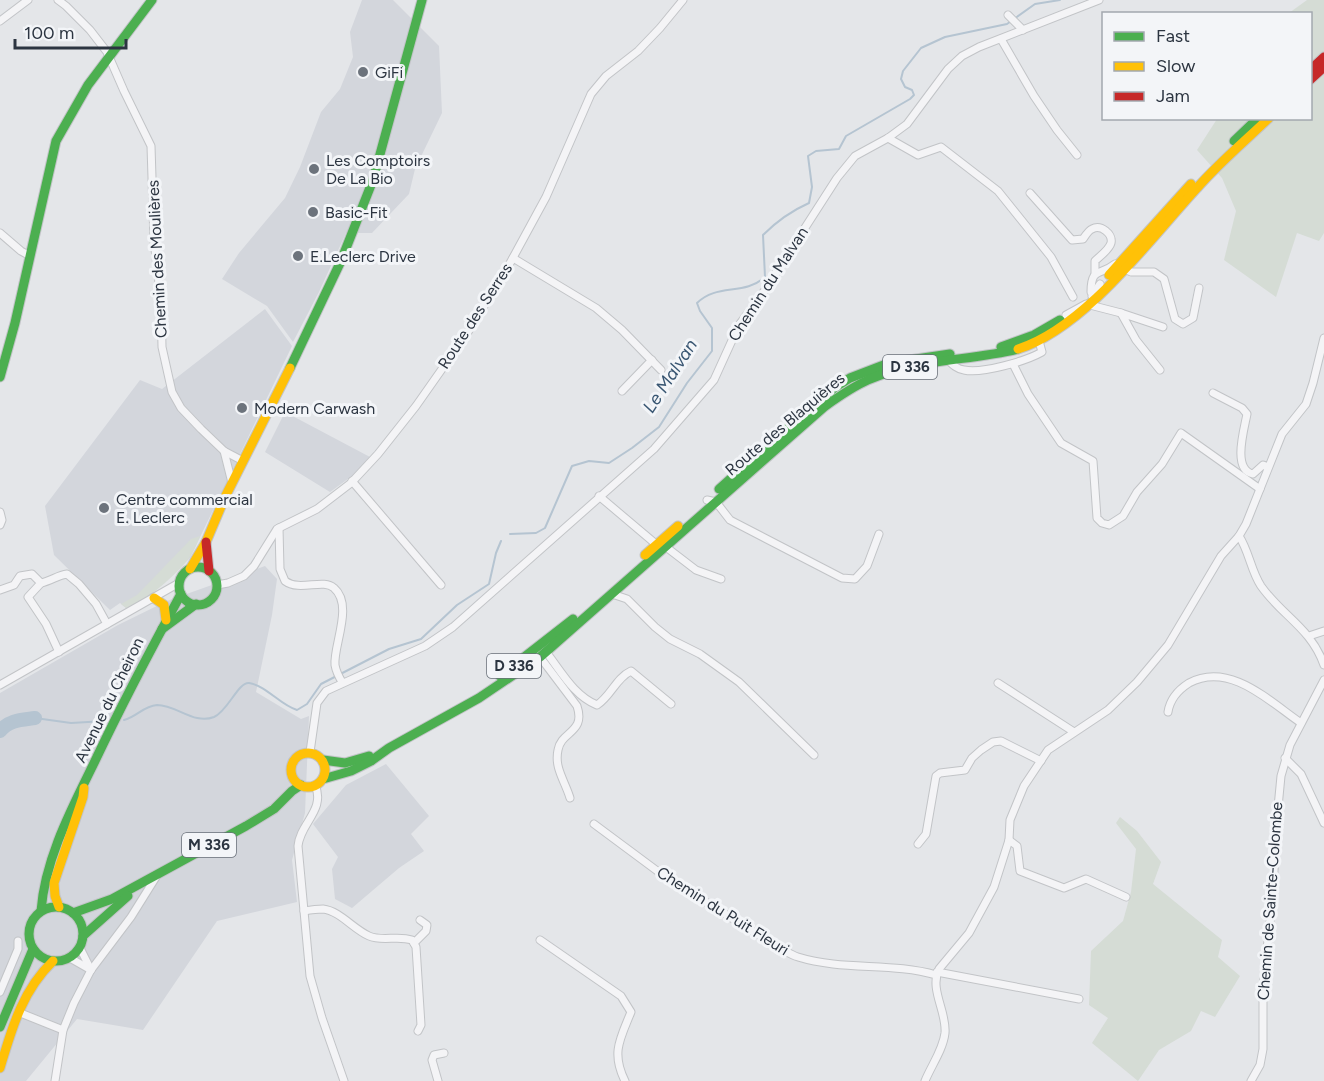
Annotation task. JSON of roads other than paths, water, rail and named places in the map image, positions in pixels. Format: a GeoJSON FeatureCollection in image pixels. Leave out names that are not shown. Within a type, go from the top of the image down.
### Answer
{"type":"FeatureCollection","features":[{"type":"Feature","properties":{"kind":"main road"},"geometry":{"type":"LineString","coordinates":[[0,377],[56,141],[77,100],[152,0]]}},
{"type":"Feature","properties":{"kind":"main road"},"geometry":{"type":"LineString","coordinates":[[190,569],[200,567],[209,571],[217,585],[211,600],[204,604],[188,602],[181,594],[182,576],[190,569],[206,542],[232,483],[320,309],[363,208],[386,136],[422,0]]}},
{"type":"Feature","properties":{"kind":"main road"},"geometry":{"type":"LineString","coordinates":[[1312,69],[1324,57]]}},
{"type":"Feature","properties":{"kind":"main road"},"geometry":{"type":"LineString","coordinates":[[1312,79],[1324,67]]}},
{"type":"Feature","properties":{"kind":"main road","name":"Route des Blaquières"},"geometry":{"type":"LineString","coordinates":[[447,716],[543,644],[662,546],[834,388],[850,378],[889,363],[1012,344],[1044,331],[1066,315],[1091,292],[1100,279],[1126,256],[1214,161],[1256,120]]}},
{"type":"Feature","properties":{"kind":"main road","name":"Route des Blaquières"},"geometry":{"type":"LineString","coordinates":[[712,501],[824,407],[857,384],[891,371],[1020,350],[1061,328],[1125,268],[1204,180],[1267,120]]}},
{"type":"Feature","properties":{"kind":"main road"},"geometry":{"type":"LineString","coordinates":[[206,542],[209,571]]}},
{"type":"Feature","properties":{"kind":"main road","name":"Route des Blaquières"},"geometry":{"type":"LineString","coordinates":[[389,748],[479,698],[543,655],[629,579],[662,546]]}},
{"type":"Feature","properties":{"kind":"main road","name":"Avenue du Cheiron"},"geometry":{"type":"LineString","coordinates":[[41,911],[44,887],[56,847],[74,802],[181,594]]}},
{"type":"Feature","properties":{"kind":"main road"},"geometry":{"type":"LineString","coordinates":[[154,598],[164,605],[164,624]]}},
{"type":"Feature","properties":{"kind":"main road","name":"Avenue du Cheiron"},"geometry":{"type":"LineString","coordinates":[[164,624],[196,604]]}},
{"type":"Feature","properties":{"kind":"main road"},"geometry":{"type":"LineString","coordinates":[[389,748],[371,761],[351,771],[319,782],[301,785],[295,781],[291,772],[293,762],[305,753],[310,752],[323,760],[345,763],[389,748]]}},
{"type":"Feature","properties":{"kind":"main road"},"geometry":{"type":"LineString","coordinates":[[319,782],[326,770],[323,760]]}},
{"type":"Feature","properties":{"kind":"main road","name":"M 336"},"geometry":{"type":"LineString","coordinates":[[260,818],[291,772]]}},
{"type":"Feature","properties":{"kind":"main road","name":"Avenue du Cheiron"},"geometry":{"type":"LineString","coordinates":[[59,907],[54,883],[83,797],[84,785]]}},
{"type":"Feature","properties":{"kind":"main road","name":"M 336"},"geometry":{"type":"LineString","coordinates":[[73,913],[99,906],[138,887],[159,873],[272,811],[287,793],[301,785]]}},
{"type":"Feature","properties":{"kind":"main road","name":"M 336"},"geometry":{"type":"LineString","coordinates":[[83,936],[138,887]]}},
{"type":"Feature","properties":{"kind":"main road"},"geometry":{"type":"LineString","coordinates":[[59,907],[73,913],[83,927],[83,936],[80,948],[70,958],[53,961],[42,957],[33,949],[30,941],[31,924],[41,911],[59,907]]}},
{"type":"Feature","properties":{"kind":"main road"},"geometry":{"type":"LineString","coordinates":[[0,1027],[3,1008],[33,949]]}},
{"type":"Feature","properties":{"kind":"main road"},"geometry":{"type":"LineString","coordinates":[[0,1068],[18,1012],[33,981],[53,961]]}},
{"type":"Feature","properties":{"kind":"street"},"geometry":{"type":"LineString","coordinates":[[0,21],[28,0]]}},
{"type":"Feature","properties":{"kind":"street","name":"Chemin des Moulières"},"geometry":{"type":"LineString","coordinates":[[58,0],[90,30],[108,56],[151,146],[154,241],[161,300],[162,347],[172,392],[181,408],[224,451],[243,461]]}},
{"type":"Feature","properties":{"kind":"street","name":"Route des Serres"},"geometry":{"type":"LineString","coordinates":[[217,585],[244,576],[254,566],[279,528],[316,509],[352,481],[378,454],[416,406],[468,332],[513,258],[546,197],[591,94],[606,76],[645,43],[683,0]]}},
{"type":"Feature","properties":{"kind":"street","name":"Chemin du Malvan"},"geometry":{"type":"LineString","coordinates":[[310,752],[317,703],[326,691],[425,646],[453,627],[474,611],[599,496],[654,449],[714,380],[739,325],[765,290],[837,178],[855,156],[888,138],[907,124],[948,69],[962,56],[1099,0]]}},
{"type":"Feature","properties":{"kind":"street"},"geometry":{"type":"LineString","coordinates":[[1008,15],[1023,30]]}},
{"type":"Feature","properties":{"kind":"street"},"geometry":{"type":"LineString","coordinates":[[1001,39],[1034,96],[1077,155]]}},
{"type":"Feature","properties":{"kind":"street"},"geometry":{"type":"LineString","coordinates":[[888,138],[918,155],[941,147],[998,191],[1051,257],[1073,297]]}},
{"type":"Feature","properties":{"kind":"street"},"geometry":{"type":"LineString","coordinates":[[1030,193],[1072,240],[1083,239],[1092,229],[1098,227],[1109,233],[1110,246],[1095,261],[1100,279]]}},
{"type":"Feature","properties":{"kind":"street"},"geometry":{"type":"LineString","coordinates":[[1125,268],[1125,262],[1151,233],[1153,227]]}},
{"type":"Feature","properties":{"kind":"street"},"geometry":{"type":"LineString","coordinates":[[0,232],[30,256]]}},
{"type":"Feature","properties":{"kind":"street"},"geometry":{"type":"LineString","coordinates":[[513,258],[596,308],[622,330],[661,370]]}},
{"type":"Feature","properties":{"kind":"street"},"geometry":{"type":"LineString","coordinates":[[1089,304],[1100,279],[1121,268],[1131,272],[1154,272],[1164,279],[1175,319],[1183,324],[1193,318],[1199,288]]}},
{"type":"Feature","properties":{"kind":"street"},"geometry":{"type":"LineString","coordinates":[[1066,315],[1084,304],[1089,304],[1163,327]]}},
{"type":"Feature","properties":{"kind":"street"},"geometry":{"type":"LineString","coordinates":[[1121,313],[1136,340],[1160,370]]}},
{"type":"Feature","properties":{"kind":"street"},"geometry":{"type":"LineString","coordinates":[[1039,341],[1057,321]]}},
{"type":"Feature","properties":{"kind":"street"},"geometry":{"type":"LineString","coordinates":[[925,1081],[945,1033],[937,976],[969,933],[994,887],[1009,840],[1010,820],[1024,786],[1048,750],[1108,711],[1168,645],[1221,556],[1239,536],[1246,524],[1282,434],[1306,404],[1324,338]]}},
{"type":"Feature","properties":{"kind":"street"},"geometry":{"type":"LineString","coordinates":[[1012,344],[1016,346],[1033,340],[1039,341]]}},
{"type":"Feature","properties":{"kind":"street"},"geometry":{"type":"LineString","coordinates":[[948,360],[958,368],[967,371],[1013,364],[1028,360],[1042,352],[1039,341]]}},
{"type":"Feature","properties":{"kind":"street"},"geometry":{"type":"LineString","coordinates":[[622,391],[652,360]]}},
{"type":"Feature","properties":{"kind":"street"},"geometry":{"type":"LineString","coordinates":[[1013,364],[1028,394],[1061,443],[1093,461],[1097,518],[1102,524],[1109,525],[1123,516],[1137,492],[1162,464],[1181,433],[1260,489]]}},
{"type":"Feature","properties":{"kind":"street"},"geometry":{"type":"LineString","coordinates":[[1213,393],[1242,408],[1246,414],[1241,455],[1244,470],[1253,474],[1263,465],[1268,467]]}},
{"type":"Feature","properties":{"kind":"street"},"geometry":{"type":"LineString","coordinates":[[224,451],[232,483]]}},
{"type":"Feature","properties":{"kind":"street"},"geometry":{"type":"LineString","coordinates":[[352,481],[441,585]]}},
{"type":"Feature","properties":{"kind":"street"},"geometry":{"type":"LineString","coordinates":[[599,496],[696,570],[721,579]]}},
{"type":"Feature","properties":{"kind":"street"},"geometry":{"type":"LineString","coordinates":[[712,501],[730,520],[842,578],[855,579],[867,566],[879,534]]}},
{"type":"Feature","properties":{"kind":"street"},"geometry":{"type":"LineString","coordinates":[[0,512],[2,520],[0,525]]}},
{"type":"Feature","properties":{"kind":"street"},"geometry":{"type":"LineString","coordinates":[[279,528],[280,573],[287,582],[300,586],[326,585],[334,588],[338,593],[342,622],[335,667],[342,682]]}},
{"type":"Feature","properties":{"kind":"street"},"geometry":{"type":"LineString","coordinates":[[1239,536],[1261,586],[1309,636],[1324,665]]}},
{"type":"Feature","properties":{"kind":"street"},"geometry":{"type":"LineString","coordinates":[[267,544],[274,542],[279,544]]}},
{"type":"Feature","properties":{"kind":"street"},"geometry":{"type":"LineString","coordinates":[[0,590],[14,585],[20,576],[32,574],[41,583]]}},
{"type":"Feature","properties":{"kind":"street"},"geometry":{"type":"LineString","coordinates":[[59,652],[46,624],[28,597],[41,583],[67,574],[80,584],[96,604],[107,624]]}},
{"type":"Feature","properties":{"kind":"street"},"geometry":{"type":"LineString","coordinates":[[0,685],[180,584]]}},
{"type":"Feature","properties":{"kind":"street"},"geometry":{"type":"LineString","coordinates":[[612,594],[627,598],[670,639],[700,654],[739,682],[813,755]]}},
{"type":"Feature","properties":{"kind":"street"},"geometry":{"type":"LineString","coordinates":[[1309,636],[1324,631]]}},
{"type":"Feature","properties":{"kind":"street"},"geometry":{"type":"LineString","coordinates":[[543,655],[577,692],[597,705],[623,675],[631,671],[671,704]]}},
{"type":"Feature","properties":{"kind":"street"},"geometry":{"type":"LineString","coordinates":[[543,655],[577,706],[579,714],[579,722],[573,732],[558,746],[557,755],[558,772],[566,784],[570,798]]}},
{"type":"Feature","properties":{"kind":"street"},"geometry":{"type":"LineString","coordinates":[[1168,712],[1174,696],[1183,687],[1192,682],[1216,676],[1242,684],[1301,723]]}},
{"type":"Feature","properties":{"kind":"street","name":"Chemin de Sainte-Colombe"},"geometry":{"type":"LineString","coordinates":[[1251,1081],[1260,1065],[1263,1049],[1263,987],[1273,893],[1278,795],[1285,758],[1324,680]]}},
{"type":"Feature","properties":{"kind":"street"},"geometry":{"type":"LineString","coordinates":[[998,683],[1074,732]]}},
{"type":"Feature","properties":{"kind":"street"},"geometry":{"type":"LineString","coordinates":[[918,844],[926,834],[936,776],[940,773],[965,770],[972,758],[981,750],[993,742],[1001,741],[1041,761]]}},
{"type":"Feature","properties":{"kind":"street"},"geometry":{"type":"LineString","coordinates":[[1285,758],[1301,774],[1322,812],[1324,823]]}},
{"type":"Feature","properties":{"kind":"street"},"geometry":{"type":"LineString","coordinates":[[319,782],[318,804],[299,838],[299,856],[310,976],[344,1081]]}},
{"type":"Feature","properties":{"kind":"street","name":"Chemin du Puit Fleuri"},"geometry":{"type":"LineString","coordinates":[[594,824],[664,876],[797,957],[821,962],[886,967],[1079,999]]}},
{"type":"Feature","properties":{"kind":"street"},"geometry":{"type":"LineString","coordinates":[[1009,840],[1017,846],[1020,871],[1064,888],[1086,879],[1126,897]]}},
{"type":"Feature","properties":{"kind":"street"},"geometry":{"type":"LineString","coordinates":[[55,1081],[63,1030],[91,969],[131,917],[159,873]]}},
{"type":"Feature","properties":{"kind":"street"},"geometry":{"type":"LineString","coordinates":[[304,911],[324,909],[336,913],[351,926],[369,936],[383,939],[405,938],[414,943]]}},
{"type":"Feature","properties":{"kind":"street"},"geometry":{"type":"LineString","coordinates":[[414,943],[421,939],[426,931],[427,926],[420,920]]}},
{"type":"Feature","properties":{"kind":"street"},"geometry":{"type":"LineString","coordinates":[[0,992],[18,949],[18,940]]}},
{"type":"Feature","properties":{"kind":"street"},"geometry":{"type":"LineString","coordinates":[[540,940],[621,996],[631,1012],[618,1044],[618,1066],[625,1081]]}},
{"type":"Feature","properties":{"kind":"street"},"geometry":{"type":"LineString","coordinates":[[414,943],[421,1025],[418,1031]]}},
{"type":"Feature","properties":{"kind":"street"},"geometry":{"type":"LineString","coordinates":[[80,948],[91,969]]}},
{"type":"Feature","properties":{"kind":"street"},"geometry":{"type":"LineString","coordinates":[[70,958],[91,969]]}},
{"type":"Feature","properties":{"kind":"street"},"geometry":{"type":"LineString","coordinates":[[18,1012],[63,1030]]}},
{"type":"Feature","properties":{"kind":"street"},"geometry":{"type":"LineString","coordinates":[[438,1081],[432,1060],[434,1055],[444,1053]]}},
{"type":"Feature","properties":{"kind":"waterway","name":"Le Malvan"},"geometry":{"type":"LineString","coordinates":[[510,534],[536,533],[545,528],[572,466],[589,461],[609,463],[659,427],[687,383],[712,351],[712,328],[697,303],[713,293],[748,286],[765,277],[763,235],[784,217],[809,203],[812,187],[808,156],[816,151],[839,149],[846,136],[910,99],[914,95],[912,90],[905,87],[901,79],[903,71],[921,48],[945,37],[1007,24],[1035,4],[1060,0]]}},
{"type":"Feature","properties":{"kind":"waterway","name":"Le Malvan"},"geometry":{"type":"LineString","coordinates":[[124,720],[148,707],[157,705],[172,708],[192,717],[207,719],[214,717],[224,709],[241,687],[249,683],[262,688],[297,710],[307,704],[321,684],[389,649],[421,639],[457,605],[489,584],[501,541]]}},
{"type":"Feature","properties":{"kind":"waterway","name":"Le Malvan"},"geometry":{"type":"LineString","coordinates":[[35,718],[71,723],[105,721]]}},
{"type":"Feature","properties":{"kind":"waterway","name":"Le Malvan"},"geometry":{"type":"LineString","coordinates":[[0,731],[11,723],[35,718]]}},
{"type":"Feature","properties":{"kind":"place","name":"GiFi"},"geometry":{"type":"Point","coordinates":[363,72]}},
{"type":"Feature","properties":{"kind":"place","name":"Les Comptoirs De La Bio"},"geometry":{"type":"Point","coordinates":[314,169]}},
{"type":"Feature","properties":{"kind":"place","name":"Basic-Fit"},"geometry":{"type":"Point","coordinates":[313,212]}},
{"type":"Feature","properties":{"kind":"place","name":"E.Leclerc Drive"},"geometry":{"type":"Point","coordinates":[298,256]}},
{"type":"Feature","properties":{"kind":"place","name":"Modern Carwash"},"geometry":{"type":"Point","coordinates":[242,408]}},
{"type":"Feature","properties":{"kind":"place","name":"Centre commercial E. Leclerc"},"geometry":{"type":"Point","coordinates":[104,508]}}]}
